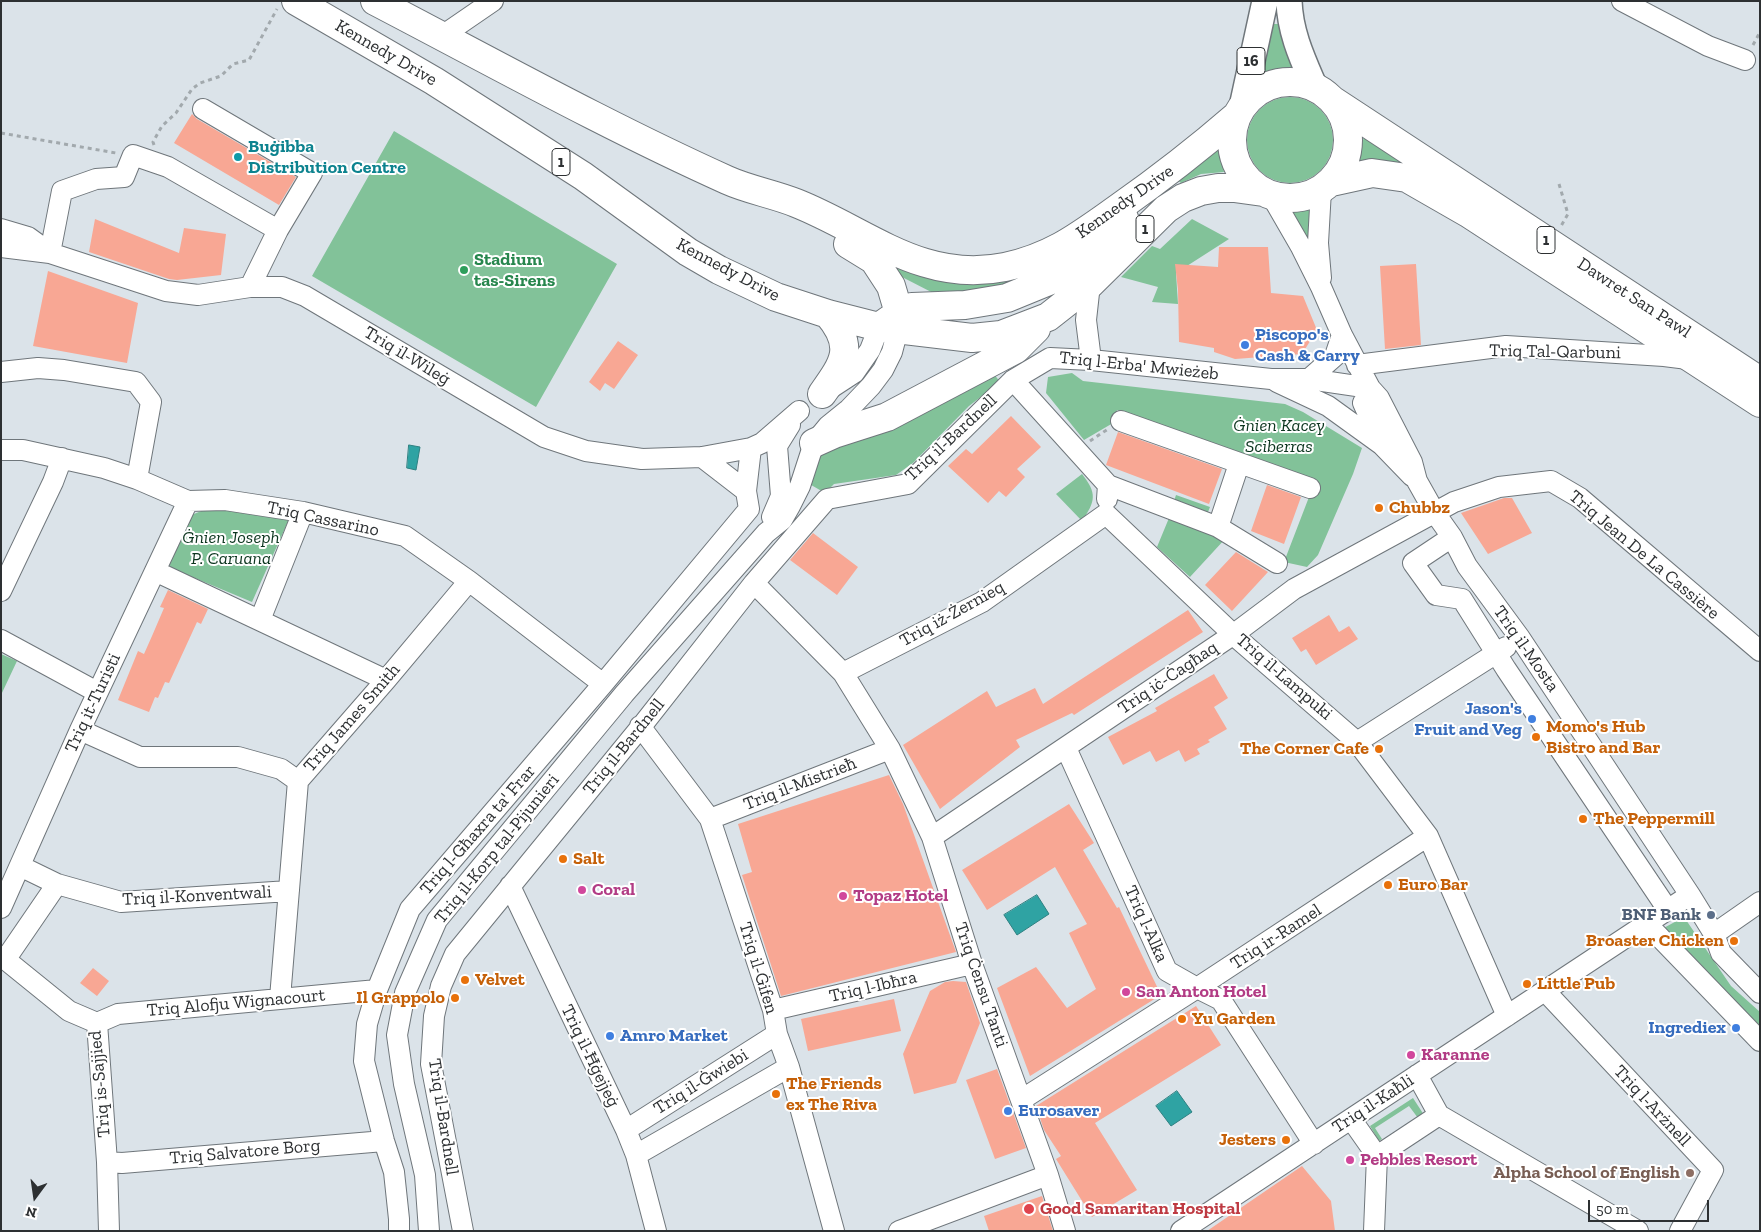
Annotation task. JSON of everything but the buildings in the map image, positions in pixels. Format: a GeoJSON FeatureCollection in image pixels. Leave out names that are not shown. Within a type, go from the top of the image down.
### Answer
{"type":"FeatureCollection","features":[{"type":"Feature","properties":{"kind":"highway","name":"Kennedy Drive"},"geometry":{"type":"LineString","coordinates":[[375,1],[521,79],[730,181],[796,203],[917,262],[949,269],[976,270],[1003,267],[1031,260],[1057,250],[1159,179],[1238,112]]}},
{"type":"Feature","properties":{"kind":"highway","name":"Kennedy Drive"},"geometry":{"type":"LineString","coordinates":[[287,4],[434,81],[567,165],[688,252],[757,289],[794,304],[828,314],[892,323],[972,338],[1001,335],[1048,317],[1090,284],[1166,209],[1183,198],[1201,191],[1218,188],[1234,188],[1267,194]]}},
{"type":"Feature","properties":{"kind":"highway","name":"1"},"geometry":{"type":"LineString","coordinates":[[1238,112],[1253,95],[1267,87],[1283,82],[1300,83],[1324,94]]}},
{"type":"Feature","properties":{"kind":"highway"},"geometry":{"type":"LineString","coordinates":[[1324,94],[1342,115],[1348,132],[1347,150],[1342,167],[1326,186]]}},
{"type":"Feature","properties":{"kind":"highway","name":"Dawret San Pawl"},"geometry":{"type":"LineString","coordinates":[[1324,94],[1760,380]]}},
{"type":"Feature","properties":{"kind":"highway"},"geometry":{"type":"LineString","coordinates":[[1238,112],[1231,138],[1233,155],[1239,170],[1249,183],[1267,194]]}},
{"type":"Feature","properties":{"kind":"highway"},"geometry":{"type":"LineString","coordinates":[[696,165],[837,237],[874,260],[891,286],[892,323]]}},
{"type":"Feature","properties":{"kind":"highway","name":"Dawret San Pawl"},"geometry":{"type":"LineString","coordinates":[[1326,186],[1372,173],[1406,178],[1468,213],[1760,403]]}},
{"type":"Feature","properties":{"kind":"highway"},"geometry":{"type":"LineString","coordinates":[[892,323],[912,307],[965,304],[1007,298],[1051,280],[1080,263],[1106,238],[1159,179]]}},
{"type":"Feature","properties":{"kind":"highway","name":"1"},"geometry":{"type":"LineString","coordinates":[[1267,194],[1293,199],[1308,196],[1326,186]]}},
{"type":"Feature","properties":{"kind":"highway"},"geometry":{"type":"LineString","coordinates":[[822,394],[841,366],[843,355],[843,339],[839,328],[828,314]]}},
{"type":"Feature","properties":{"kind":"highway"},"geometry":{"type":"LineString","coordinates":[[814,443],[834,434],[887,417],[985,366],[1016,349],[1048,317]]}},
{"type":"Feature","properties":{"kind":"main road","name":"16"},"geometry":{"type":"LineString","coordinates":[[1238,112],[1265,1]]}},
{"type":"Feature","properties":{"kind":"main road"},"geometry":{"type":"LineString","coordinates":[[1289,1],[1289,17],[1298,50],[1324,94]]}},
{"type":"Feature","properties":{"kind":"street"},"geometry":{"type":"LineString","coordinates":[[442,36],[493,1]]}},
{"type":"Feature","properties":{"kind":"street"},"geometry":{"type":"LineString","coordinates":[[1622,1],[1708,46],[1745,60]]}},
{"type":"Feature","properties":{"kind":"street"},"geometry":{"type":"LineString","coordinates":[[203,109],[312,173],[278,230],[250,287]]}},
{"type":"Feature","properties":{"kind":"street"},"geometry":{"type":"LineString","coordinates":[[50,253],[62,191],[96,180],[124,177],[133,155],[168,167],[278,230]]}},
{"type":"Feature","properties":{"kind":"street","name":"Triq il-Mosta"},"geometry":{"type":"LineString","coordinates":[[1321,287],[1318,243],[1326,186]]}},
{"type":"Feature","properties":{"kind":"street","name":"Triq il-Mosta"},"geometry":{"type":"LineString","coordinates":[[1267,194],[1301,247],[1357,365],[1370,388],[1379,398],[1412,462],[1417,481],[1435,513],[1452,537],[1467,566],[1520,638],[1690,895],[1714,934],[1721,953],[1760,993]]}},
{"type":"Feature","properties":{"kind":"street","name":"Triq il-Wileġ"},"geometry":{"type":"LineString","coordinates":[[1,229],[28,237],[50,253]]}},
{"type":"Feature","properties":{"kind":"street","name":"Triq il-Wileġ"},"geometry":{"type":"LineString","coordinates":[[1,247],[50,253],[177,293],[198,295],[250,287],[282,288],[305,296],[544,437],[586,451],[642,459],[702,457],[762,446],[814,443]]}},
{"type":"Feature","properties":{"kind":"street"},"geometry":{"type":"LineString","coordinates":[[1090,284],[1086,320],[1091,360]]}},
{"type":"Feature","properties":{"kind":"street"},"geometry":{"type":"LineString","coordinates":[[762,446],[800,411],[854,373],[892,323]]}},
{"type":"Feature","properties":{"kind":"street"},"geometry":{"type":"LineString","coordinates":[[814,443],[828,426],[849,410],[879,375],[892,352],[892,323]]}},
{"type":"Feature","properties":{"kind":"street"},"geometry":{"type":"LineString","coordinates":[[1309,379],[1335,356],[1342,335]]}},
{"type":"Feature","properties":{"kind":"street","name":"Triq Tal-Qarbuni"},"geometry":{"type":"LineString","coordinates":[[1357,365],[1506,346],[1664,356],[1692,360]]}},
{"type":"Feature","properties":{"kind":"street","name":"Triq l-Erba' Mwieżeb"},"geometry":{"type":"LineString","coordinates":[[1013,380],[1050,358],[1091,360],[1271,380],[1309,379],[1370,388]]}},
{"type":"Feature","properties":{"kind":"street"},"geometry":{"type":"LineString","coordinates":[[1,372],[38,368],[64,370],[136,382],[151,402],[138,478]]}},
{"type":"Feature","properties":{"kind":"street"},"geometry":{"type":"LineString","coordinates":[[1013,380],[1108,485],[1218,527],[1277,563]]}},
{"type":"Feature","properties":{"kind":"street","name":"Triq il-Bardnell"},"geometry":{"type":"LineString","coordinates":[[463,1231],[431,1064],[434,1016],[440,986],[455,954],[754,583],[827,499],[908,484],[1013,380]]}},
{"type":"Feature","properties":{"kind":"street","name":"Triq l-Erba' Mwieżeb"},"geometry":{"type":"LineString","coordinates":[[1271,380],[1328,406],[1382,445]]}},
{"type":"Feature","properties":{"kind":"street"},"geometry":{"type":"LineString","coordinates":[[1328,406],[1357,402],[1370,388]]}},
{"type":"Feature","properties":{"kind":"street"},"geometry":{"type":"LineString","coordinates":[[1370,388],[1363,402],[1382,445],[1417,481]]}},
{"type":"Feature","properties":{"kind":"street"},"geometry":{"type":"LineString","coordinates":[[1121,421],[1310,488]]}},
{"type":"Feature","properties":{"kind":"street","name":"Triq il-Korp tal-Pijunieri"},"geometry":{"type":"LineString","coordinates":[[428,1231],[425,1176],[404,1084],[397,1035],[405,992],[437,920],[624,694],[766,533],[782,520],[800,486],[814,443]]}},
{"type":"Feature","properties":{"kind":"street","name":"Triq il-Korp tal-Pijunieri"},"geometry":{"type":"LineString","coordinates":[[762,446],[781,478],[781,496],[766,533]]}},
{"type":"Feature","properties":{"kind":"street","name":"Triq l-Għaxra ta' Frar"},"geometry":{"type":"LineString","coordinates":[[398,1231],[399,1219],[394,1172],[384,1141],[364,1061],[367,1024],[377,990],[410,909],[749,510],[746,491],[762,446]]}},
{"type":"Feature","properties":{"kind":"street","name":"Triq Cassarino"},"geometry":{"type":"LineString","coordinates":[[1,450],[23,450],[138,478],[188,501],[225,500],[303,512],[405,536],[470,581],[603,684]]}},
{"type":"Feature","properties":{"kind":"street"},"geometry":{"type":"LineString","coordinates":[[702,457],[746,491]]}},
{"type":"Feature","properties":{"kind":"street"},"geometry":{"type":"LineString","coordinates":[[1,591],[53,482],[62,458]]}},
{"type":"Feature","properties":{"kind":"street"},"geometry":{"type":"LineString","coordinates":[[1218,527],[1239,464]]}},
{"type":"Feature","properties":{"kind":"street","name":"Triq Jean De La Cassière"},"geometry":{"type":"LineString","coordinates":[[1435,513],[1454,502],[1499,487],[1550,480],[1580,498],[1760,651]]}},
{"type":"Feature","properties":{"kind":"street"},"geometry":{"type":"LineString","coordinates":[[1106,514],[1108,485]]}},
{"type":"Feature","properties":{"kind":"street","name":"Triq it-Turisti"},"geometry":{"type":"LineString","coordinates":[[1,908],[11,877],[188,501]]}},
{"type":"Feature","properties":{"kind":"street"},"geometry":{"type":"LineString","coordinates":[[260,620],[303,512]]}},
{"type":"Feature","properties":{"kind":"street","name":"Triq iċ-Ċagħaq"},"geometry":{"type":"LineString","coordinates":[[932,837],[1234,634],[1294,590],[1435,513]]}},
{"type":"Feature","properties":{"kind":"street","name":"Triq il-Lampuki"},"geometry":{"type":"LineString","coordinates":[[1106,514],[1234,634],[1357,742],[1428,836],[1506,1016]]}},
{"type":"Feature","properties":{"kind":"street","name":"Triq iż-Żernieq"},"geometry":{"type":"LineString","coordinates":[[843,673],[982,602],[1106,514]]}},
{"type":"Feature","properties":{"kind":"street","name":"Triq il-Mosta"},"geometry":{"type":"LineString","coordinates":[[1452,537],[1413,563],[1436,595],[1462,599],[1496,654],[1668,910]]}},
{"type":"Feature","properties":{"kind":"street"},"geometry":{"type":"LineString","coordinates":[[154,571],[386,680]]}},
{"type":"Feature","properties":{"kind":"street","name":"Triq James Smith"},"geometry":{"type":"LineString","coordinates":[[280,998],[298,781],[470,581]]}},
{"type":"Feature","properties":{"kind":"street","name":"Triq Ċensu Tanti"},"geometry":{"type":"LineString","coordinates":[[754,583],[843,673],[890,749],[932,837],[972,964],[1048,1175],[1065,1231]]}},
{"type":"Feature","properties":{"kind":"street"},"geometry":{"type":"LineString","coordinates":[[1357,742],[1520,638]]}},
{"type":"Feature","properties":{"kind":"street"},"geometry":{"type":"LineString","coordinates":[[1,640],[97,692]]}},
{"type":"Feature","properties":{"kind":"street","name":"Triq il-Ġifen"},"geometry":{"type":"LineString","coordinates":[[640,726],[710,819],[773,1010],[777,1034],[789,1067],[834,1231]]}},
{"type":"Feature","properties":{"kind":"street"},"geometry":{"type":"LineString","coordinates":[[80,730],[140,757],[238,757],[281,770],[298,781]]}},
{"type":"Feature","properties":{"kind":"street","name":"Triq l-Alka"},"geometry":{"type":"LineString","coordinates":[[1066,748],[1167,971],[1221,1000],[1314,1144]]}},
{"type":"Feature","properties":{"kind":"street","name":"Triq il-Mistrieħ"},"geometry":{"type":"LineString","coordinates":[[710,819],[890,749]]}},
{"type":"Feature","properties":{"kind":"street","name":"Triq ir-Ramel"},"geometry":{"type":"LineString","coordinates":[[1021,1100],[1197,988],[1428,836]]}},
{"type":"Feature","properties":{"kind":"street","name":"Triq il-Konventwali"},"geometry":{"type":"LineString","coordinates":[[11,877],[57,884],[121,902],[289,892]]}},
{"type":"Feature","properties":{"kind":"street"},"geometry":{"type":"LineString","coordinates":[[3,958],[57,884]]}},
{"type":"Feature","properties":{"kind":"street","name":"Triq il-Ħġejjeġ"},"geometry":{"type":"LineString","coordinates":[[510,886],[626,1130],[636,1155],[656,1231]]}},
{"type":"Feature","properties":{"kind":"street","name":"Triq il-Kaħli"},"geometry":{"type":"LineString","coordinates":[[1181,1231],[1690,895]]}},
{"type":"Feature","properties":{"kind":"street"},"geometry":{"type":"LineString","coordinates":[[1714,934],[1760,902]]}},
{"type":"Feature","properties":{"kind":"street"},"geometry":{"type":"LineString","coordinates":[[1647,924],[1760,1041]]}},
{"type":"Feature","properties":{"kind":"street","name":"Triq is-Sajjied"},"geometry":{"type":"LineString","coordinates":[[3,958],[69,1010],[97,1023],[107,1162],[109,1231]]}},
{"type":"Feature","properties":{"kind":"street","name":"Triq l-Ibħra"},"geometry":{"type":"LineString","coordinates":[[773,1010],[972,964]]}},
{"type":"Feature","properties":{"kind":"street","name":"Triq Alofju Wignacourt"},"geometry":{"type":"LineString","coordinates":[[97,1023],[118,1014],[377,990]]}},
{"type":"Feature","properties":{"kind":"street","name":"Triq l-Arżnell"},"geometry":{"type":"LineString","coordinates":[[1544,991],[1713,1170],[1680,1231]]}},
{"type":"Feature","properties":{"kind":"street","name":"Triq il-Ġwiebi"},"geometry":{"type":"LineString","coordinates":[[626,1130],[777,1034]]}},
{"type":"Feature","properties":{"kind":"street","name":"Triq il-Ġwiebi"},"geometry":{"type":"LineString","coordinates":[[636,1155],[789,1067]]}},
{"type":"Feature","properties":{"kind":"street"},"geometry":{"type":"LineString","coordinates":[[1417,1076],[1439,1115],[1638,1231]]}},
{"type":"Feature","properties":{"kind":"street"},"geometry":{"type":"LineString","coordinates":[[1377,1156],[1439,1115]]}},
{"type":"Feature","properties":{"kind":"street"},"geometry":{"type":"LineString","coordinates":[[1351,1119],[1377,1156],[1374,1231]]}},
{"type":"Feature","properties":{"kind":"street","name":"Triq Salvatore Borg"},"geometry":{"type":"LineString","coordinates":[[107,1162],[122,1163],[384,1141]]}},
{"type":"Feature","properties":{"kind":"street"},"geometry":{"type":"LineString","coordinates":[[899,1231],[1048,1175]]}},
{"type":"Feature","properties":{"kind":"path"},"geometry":{"type":"LineString","coordinates":[[157,163],[153,142],[162,126],[176,113],[192,89],[200,83],[221,76],[233,64],[249,60],[287,4]]}},
{"type":"Feature","properties":{"kind":"path"},"geometry":{"type":"LineString","coordinates":[[1,133],[133,155]]}},
{"type":"Feature","properties":{"kind":"path"},"geometry":{"type":"LineString","coordinates":[[1550,243],[1568,214],[1559,184]]}},
{"type":"Feature","properties":{"kind":"green space"},"geometry":{"type":"Polygon","coordinates":[[[1268,24],[1281,24],[1293,68],[1274,69],[1259,75],[1268,24]]]}},
{"type":"Feature","properties":{"kind":"green space"},"geometry":{"type":"Polygon","coordinates":[[[1290,97],[1306,101],[1320,110],[1329,124],[1333,140],[1329,156],[1320,170],[1306,179],[1290,183],[1274,179],[1260,170],[1251,156],[1247,140],[1251,124],[1260,110],[1274,101],[1290,97]]]}},
{"type":"Feature","properties":{"kind":"green space","name":"Stadium tas-Sirens"},"geometry":{"type":"Polygon","coordinates":[[[394,131],[617,264],[536,407],[312,276],[394,131]]]}},
{"type":"Feature","properties":{"kind":"green space"},"geometry":{"type":"Polygon","coordinates":[[[1365,133],[1403,159],[1398,168],[1378,162],[1357,162],[1365,133]]]}},
{"type":"Feature","properties":{"kind":"green space"},"geometry":{"type":"Polygon","coordinates":[[[1218,144],[1224,172],[1201,174],[1181,183],[1176,179],[1218,144]]]}},
{"type":"Feature","properties":{"kind":"green space"},"geometry":{"type":"Polygon","coordinates":[[[1315,203],[1313,239],[1305,242],[1290,208],[1315,203]]]}},
{"type":"Feature","properties":{"kind":"green space"},"geometry":{"type":"Polygon","coordinates":[[[1192,219],[1229,239],[1176,273],[1178,304],[1152,302],[1158,287],[1121,277],[1152,246],[1160,249],[1192,219]]]}},
{"type":"Feature","properties":{"kind":"green space"},"geometry":{"type":"Polygon","coordinates":[[[886,255],[1051,266],[1011,288],[939,296],[902,277],[886,255]]]}},
{"type":"Feature","properties":{"kind":"green space","name":"Ġnien Kacey Sciberras"},"geometry":{"type":"Polygon","coordinates":[[[1072,373],[1083,381],[1285,404],[1303,412],[1362,448],[1353,474],[1318,555],[1307,567],[1284,562],[1314,484],[1117,410],[1113,423],[1084,440],[1046,393],[1048,377],[1072,373]]]}},
{"type":"Feature","properties":{"kind":"green space"},"geometry":{"type":"Polygon","coordinates":[[[994,374],[1000,382],[969,406],[913,463],[896,475],[834,484],[825,493],[806,482],[818,455],[994,374]]]}},
{"type":"Feature","properties":{"kind":"green space"},"geometry":{"type":"Polygon","coordinates":[[[1082,474],[1090,487],[1093,497],[1090,508],[1082,521],[1056,494],[1082,474]]]}},
{"type":"Feature","properties":{"kind":"green space"},"geometry":{"type":"Polygon","coordinates":[[[1176,495],[1210,507],[1206,517],[1173,504],[1176,495]]]}},
{"type":"Feature","properties":{"kind":"green space","name":"Ġnien Joseph P. Caruana"},"geometry":{"type":"Polygon","coordinates":[[[216,505],[290,517],[252,602],[166,566],[189,516],[216,505]]]}},
{"type":"Feature","properties":{"kind":"green space"},"geometry":{"type":"Polygon","coordinates":[[[1169,518],[1225,539],[1190,577],[1157,547],[1169,518]]]}},
{"type":"Feature","properties":{"kind":"green space"},"geometry":{"type":"Polygon","coordinates":[[[1,654],[17,661],[1,695],[1,654]]]}},
{"type":"Feature","properties":{"kind":"green space"},"geometry":{"type":"Polygon","coordinates":[[[1684,917],[1731,986],[1760,1012],[1760,1033],[1660,930],[1684,917]]]}},
{"type":"Feature","properties":{"kind":"green space"},"geometry":{"type":"Polygon","coordinates":[[[1413,1098],[1424,1115],[1418,1118],[1409,1106],[1375,1128],[1382,1139],[1379,1141],[1370,1126],[1413,1098]]]}},
{"type":"Feature","properties":{"kind":"water"},"geometry":{"type":"Polygon","coordinates":[[[409,445],[420,447],[416,470],[407,468],[409,445]]]}},
{"type":"Feature","properties":{"kind":"water"},"geometry":{"type":"Polygon","coordinates":[[[1037,895],[1049,914],[1017,935],[1004,915],[1037,895]]]}},
{"type":"Feature","properties":{"kind":"water"},"geometry":{"type":"Polygon","coordinates":[[[1177,1091],[1192,1112],[1171,1126],[1156,1106],[1177,1091]]]}},
{"type":"Feature","properties":{"kind":"place","name":"Buġibba Distribution Centre"},"geometry":{"type":"Point","coordinates":[238,157]}},
{"type":"Feature","properties":{"kind":"place","name":"Stadium tas-Sirens"},"geometry":{"type":"Point","coordinates":[464,270]}},
{"type":"Feature","properties":{"kind":"place","name":"Piscopo's Cash & Carry"},"geometry":{"type":"Point","coordinates":[1245,345]}},
{"type":"Feature","properties":{"kind":"place","name":"Chubbz"},"geometry":{"type":"Point","coordinates":[1379,508]}},
{"type":"Feature","properties":{"kind":"place","name":"Jason's Fruit and Veg"},"geometry":{"type":"Point","coordinates":[1532,719]}},
{"type":"Feature","properties":{"kind":"place","name":"Momo's Hub Bistro and Bar"},"geometry":{"type":"Point","coordinates":[1536,737]}},
{"type":"Feature","properties":{"kind":"place","name":"The Corner Cafe"},"geometry":{"type":"Point","coordinates":[1379,749]}},
{"type":"Feature","properties":{"kind":"place","name":"The Peppermill"},"geometry":{"type":"Point","coordinates":[1583,819]}},
{"type":"Feature","properties":{"kind":"place","name":"Salt"},"geometry":{"type":"Point","coordinates":[563,859]}},
{"type":"Feature","properties":{"kind":"place","name":"Euro Bar"},"geometry":{"type":"Point","coordinates":[1388,885]}},
{"type":"Feature","properties":{"kind":"place","name":"Coral"},"geometry":{"type":"Point","coordinates":[582,890]}},
{"type":"Feature","properties":{"kind":"place","name":"Topaz Hotel"},"geometry":{"type":"Point","coordinates":[843,896]}},
{"type":"Feature","properties":{"kind":"place","name":"BNF Bank"},"geometry":{"type":"Point","coordinates":[1711,915]}},
{"type":"Feature","properties":{"kind":"place","name":"Broaster Chicken"},"geometry":{"type":"Point","coordinates":[1734,941]}},
{"type":"Feature","properties":{"kind":"place","name":"Velvet"},"geometry":{"type":"Point","coordinates":[465,980]}},
{"type":"Feature","properties":{"kind":"place","name":"Little Pub"},"geometry":{"type":"Point","coordinates":[1527,984]}},
{"type":"Feature","properties":{"kind":"place","name":"San Anton Hotel"},"geometry":{"type":"Point","coordinates":[1126,992]}},
{"type":"Feature","properties":{"kind":"place","name":"Il Grappolo"},"geometry":{"type":"Point","coordinates":[455,998]}},
{"type":"Feature","properties":{"kind":"place","name":"Yu Garden"},"geometry":{"type":"Point","coordinates":[1182,1019]}},
{"type":"Feature","properties":{"kind":"place","name":"Ingrediex"},"geometry":{"type":"Point","coordinates":[1736,1028]}},
{"type":"Feature","properties":{"kind":"place","name":"Amro Market"},"geometry":{"type":"Point","coordinates":[610,1036]}},
{"type":"Feature","properties":{"kind":"place","name":"Karanne"},"geometry":{"type":"Point","coordinates":[1411,1055]}},
{"type":"Feature","properties":{"kind":"place","name":"The Friends ex The Riva"},"geometry":{"type":"Point","coordinates":[776,1094]}},
{"type":"Feature","properties":{"kind":"place","name":"Eurosaver"},"geometry":{"type":"Point","coordinates":[1008,1111]}},
{"type":"Feature","properties":{"kind":"place","name":"Jesters"},"geometry":{"type":"Point","coordinates":[1286,1140]}},
{"type":"Feature","properties":{"kind":"place","name":"Pebbles Resort"},"geometry":{"type":"Point","coordinates":[1350,1160]}},
{"type":"Feature","properties":{"kind":"place","name":"Alpha School of English"},"geometry":{"type":"Point","coordinates":[1690,1173]}},
{"type":"Feature","properties":{"kind":"place","name":"Good Samaritan Hospital"},"geometry":{"type":"Point","coordinates":[1029,1209]}}]}
